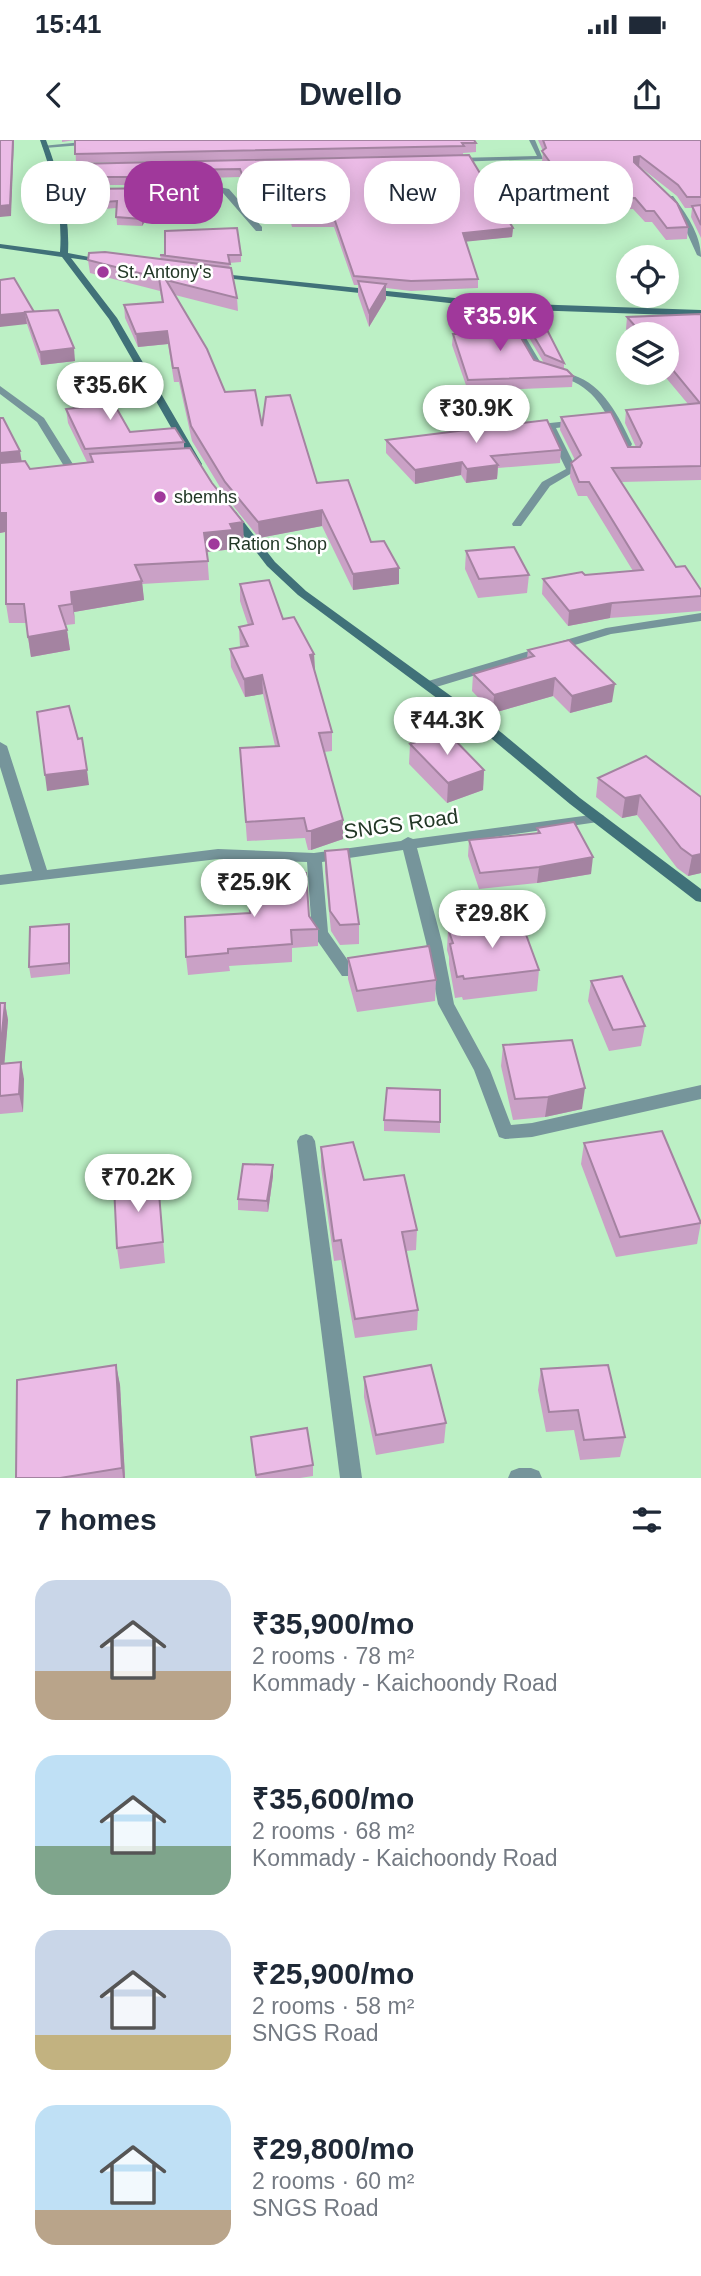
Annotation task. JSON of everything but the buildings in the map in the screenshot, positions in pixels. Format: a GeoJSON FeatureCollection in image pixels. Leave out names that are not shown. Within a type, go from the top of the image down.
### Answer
{"type":"FeatureCollection","features":[{"type":"Feature","properties":{"kind":"main road"},"geometry":{"type":"LineString","coordinates":[[44,143],[50,161]]}},
{"type":"Feature","properties":{"kind":"main road"},"geometry":{"type":"LineString","coordinates":[[64,224],[64,255],[113,318],[188,460],[207,480]]}},
{"type":"Feature","properties":{"kind":"main road"},"geometry":{"type":"LineString","coordinates":[[0,246],[115,262]]}},
{"type":"Feature","properties":{"kind":"main road"},"geometry":{"type":"LineString","coordinates":[[207,274],[503,306],[701,313]]}},
{"type":"Feature","properties":{"kind":"main road"},"geometry":{"type":"LineString","coordinates":[[220,500],[271,564],[302,593],[429,685],[701,897]]}},
{"type":"Feature","properties":{"kind":"street"},"geometry":{"type":"LineString","coordinates":[[439,160],[541,158],[532,140]]}},
{"type":"Feature","properties":{"kind":"street"},"geometry":{"type":"LineString","coordinates":[[44,143],[100,143]]}},
{"type":"Feature","properties":{"kind":"street"},"geometry":{"type":"LineString","coordinates":[[223,190],[259,229]]}},
{"type":"Feature","properties":{"kind":"street"},"geometry":{"type":"LineString","coordinates":[[663,192],[682,213],[701,254]]}},
{"type":"Feature","properties":{"kind":"street"},"geometry":{"type":"LineString","coordinates":[[682,213],[691,213]]}},
{"type":"Feature","properties":{"kind":"street"},"geometry":{"type":"LineString","coordinates":[[503,306],[538,367],[546,373],[569,377],[597,395],[614,418],[633,458]]}},
{"type":"Feature","properties":{"kind":"street"},"geometry":{"type":"LineString","coordinates":[[0,389],[41,420],[71,469]]}},
{"type":"Feature","properties":{"kind":"street"},"geometry":{"type":"LineString","coordinates":[[602,419],[614,418]]}},
{"type":"Feature","properties":{"kind":"street"},"geometry":{"type":"LineString","coordinates":[[517,524],[546,484],[572,470],[550,426],[589,421]]}},
{"type":"Feature","properties":{"kind":"street"},"geometry":{"type":"LineString","coordinates":[[58,470],[83,467]]}},
{"type":"Feature","properties":{"kind":"street"},"geometry":{"type":"LineString","coordinates":[[429,685],[610,631],[701,617]]}},
{"type":"Feature","properties":{"kind":"street"},"geometry":{"type":"LineString","coordinates":[[0,746],[41,875]]}},
{"type":"Feature","properties":{"kind":"street","name":"SNGS Road"},"geometry":{"type":"LineString","coordinates":[[0,880],[218,853],[314,858],[408,842],[598,818]]}},
{"type":"Feature","properties":{"kind":"street"},"geometry":{"type":"LineString","coordinates":[[408,842],[434,942],[446,1004],[482,1070],[505,1132],[533,1130],[701,1092]]}},
{"type":"Feature","properties":{"kind":"street"},"geometry":{"type":"LineString","coordinates":[[314,858],[320,933],[348,972]]}},
{"type":"Feature","properties":{"kind":"street"},"geometry":{"type":"LineString","coordinates":[[306,1140],[351,1478]]}},
{"type":"Feature","properties":{"kind":"street"},"geometry":{"type":"LineString","coordinates":[[519,1478],[531,1478]]}},
{"type":"Feature","properties":{"kind":"place","name":"St. Antony's"},"geometry":{"type":"Point","coordinates":[103,272]}},
{"type":"Feature","properties":{"kind":"place","name":"sbemhs"},"geometry":{"type":"Point","coordinates":[160,497]}},
{"type":"Feature","properties":{"kind":"place","name":"Ration Shop"},"geometry":{"type":"Point","coordinates":[214,544]}}]}
